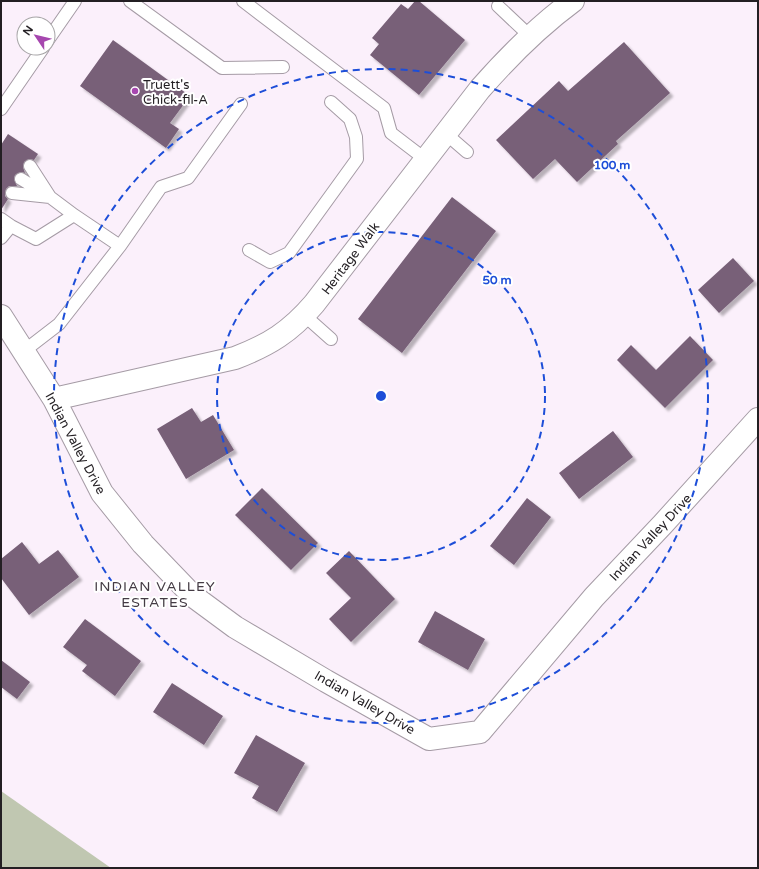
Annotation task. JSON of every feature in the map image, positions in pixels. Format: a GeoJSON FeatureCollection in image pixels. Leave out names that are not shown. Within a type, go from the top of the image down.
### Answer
{"type":"FeatureCollection","features":[{"type":"Feature","properties":{"kind":"street","name":"Heritage Walk"},"geometry":{"type":"LineString","coordinates":[[54,399],[235,358],[253,351],[286,332],[304,315],[445,132],[484,84],[531,37],[573,1]]}},
{"type":"Feature","properties":{"kind":"street","name":"Indian Valley Drive"},"geometry":{"type":"LineString","coordinates":[[1,316],[54,399],[102,494],[143,544],[193,596],[235,627],[428,739],[480,732],[594,597],[663,524],[758,419]]}},
{"type":"Feature","properties":{"kind":"lane"},"geometry":{"type":"LineString","coordinates":[[56,28],[74,1]]}},
{"type":"Feature","properties":{"kind":"lane"},"geometry":{"type":"LineString","coordinates":[[130,1],[222,68],[283,68]]}},
{"type":"Feature","properties":{"kind":"lane"},"geometry":{"type":"LineString","coordinates":[[250,3],[384,108],[391,133],[425,159]]}},
{"type":"Feature","properties":{"kind":"lane"},"geometry":{"type":"LineString","coordinates":[[498,6],[531,37]]}},
{"type":"Feature","properties":{"kind":"lane"},"geometry":{"type":"LineString","coordinates":[[1,109],[37,56]]}},
{"type":"Feature","properties":{"kind":"lane"},"geometry":{"type":"LineString","coordinates":[[249,250],[270,262],[289,253],[357,160],[356,137],[350,119],[331,102]]}},
{"type":"Feature","properties":{"kind":"lane"},"geometry":{"type":"LineString","coordinates":[[24,351],[59,324],[120,246],[161,187],[188,178],[241,104]]}},
{"type":"Feature","properties":{"kind":"lane"},"geometry":{"type":"LineString","coordinates":[[445,132],[467,152]]}},
{"type":"Feature","properties":{"kind":"lane"},"geometry":{"type":"LineString","coordinates":[[30,166],[50,197]]}},
{"type":"Feature","properties":{"kind":"lane"},"geometry":{"type":"LineString","coordinates":[[22,179],[120,246]]}},
{"type":"Feature","properties":{"kind":"lane"},"geometry":{"type":"LineString","coordinates":[[12,193],[50,197]]}},
{"type":"Feature","properties":{"kind":"lane"},"geometry":{"type":"LineString","coordinates":[[1,238],[6,223],[36,239],[74,215]]}},
{"type":"Feature","properties":{"kind":"lane"},"geometry":{"type":"LineString","coordinates":[[304,315],[331,339]]}},
{"type":"Feature","properties":{"kind":"green space"},"geometry":{"type":"Polygon","coordinates":[[[1,791],[111,868],[1,868],[1,791]]]}},
{"type":"Feature","properties":{"kind":"building"},"geometry":{"type":"Polygon","coordinates":[[[415,1],[419,1],[465,40],[419,95],[370,55],[379,44],[372,38],[401,4],[408,9],[415,1]]]}},
{"type":"Feature","properties":{"kind":"building","name":"Truett's Chick-fil-A"},"geometry":{"type":"Polygon","coordinates":[[[113,40],[190,96],[170,123],[179,129],[166,148],[80,86],[113,40]]]}},
{"type":"Feature","properties":{"kind":"building"},"geometry":{"type":"Polygon","coordinates":[[[624,42],[670,93],[616,141],[618,144],[577,182],[555,159],[533,179],[496,140],[559,81],[568,91],[624,42]]]}},
{"type":"Feature","properties":{"kind":"building"},"geometry":{"type":"Polygon","coordinates":[[[8,134],[38,154],[34,160],[29,159],[24,162],[23,167],[25,173],[21,172],[15,175],[14,179],[17,186],[9,186],[6,189],[5,196],[8,199],[1,210],[1,145],[8,134]]]}},
{"type":"Feature","properties":{"kind":"building"},"geometry":{"type":"Polygon","coordinates":[[[452,197],[496,231],[402,353],[358,319],[452,197]]]}},
{"type":"Feature","properties":{"kind":"building"},"geometry":{"type":"Polygon","coordinates":[[[733,258],[754,281],[719,313],[698,290],[733,258]]]}},
{"type":"Feature","properties":{"kind":"building"},"geometry":{"type":"Polygon","coordinates":[[[690,336],[713,360],[665,408],[617,360],[631,345],[656,370],[690,336]]]}},
{"type":"Feature","properties":{"kind":"building"},"geometry":{"type":"Polygon","coordinates":[[[192,408],[201,422],[213,415],[234,450],[186,479],[157,429],[192,408]]]}},
{"type":"Feature","properties":{"kind":"building"},"geometry":{"type":"Polygon","coordinates":[[[613,431],[633,457],[579,499],[559,473],[613,431]]]}},
{"type":"Feature","properties":{"kind":"building"},"geometry":{"type":"Polygon","coordinates":[[[262,488],[318,543],[291,570],[235,515],[262,488]]]}},
{"type":"Feature","properties":{"kind":"building"},"geometry":{"type":"Polygon","coordinates":[[[527,498],[551,517],[514,565],[490,546],[527,498]]]}},
{"type":"Feature","properties":{"kind":"building"},"geometry":{"type":"Polygon","coordinates":[[[22,542],[39,564],[58,550],[79,577],[29,615],[1,578],[1,559],[22,542]]]}},
{"type":"Feature","properties":{"kind":"building"},"geometry":{"type":"Polygon","coordinates":[[[349,551],[395,599],[351,642],[329,619],[351,598],[326,573],[349,551]]]}},
{"type":"Feature","properties":{"kind":"building"},"geometry":{"type":"Polygon","coordinates":[[[435,611],[485,639],[468,670],[418,642],[435,611]]]}},
{"type":"Feature","properties":{"kind":"building"},"geometry":{"type":"Polygon","coordinates":[[[85,619],[141,661],[115,696],[82,671],[87,665],[63,647],[85,619]]]}},
{"type":"Feature","properties":{"kind":"building"},"geometry":{"type":"Polygon","coordinates":[[[1,660],[30,682],[17,699],[1,687],[1,660]]]}},
{"type":"Feature","properties":{"kind":"building"},"geometry":{"type":"Polygon","coordinates":[[[172,683],[223,716],[204,745],[153,712],[172,683]]]}},
{"type":"Feature","properties":{"kind":"building"},"geometry":{"type":"Polygon","coordinates":[[[256,735],[305,763],[277,812],[252,798],[259,786],[234,773],[256,735]]]}},
{"type":"Feature","properties":{"kind":"place","name":"Truett's Chick-fil-A"},"geometry":{"type":"Point","coordinates":[135,91]}},
{"type":"Feature","properties":{"kind":"district","name":"INDIAN VALLEY ESTATES"},"geometry":{"type":"Point","coordinates":[155,594]}}]}
